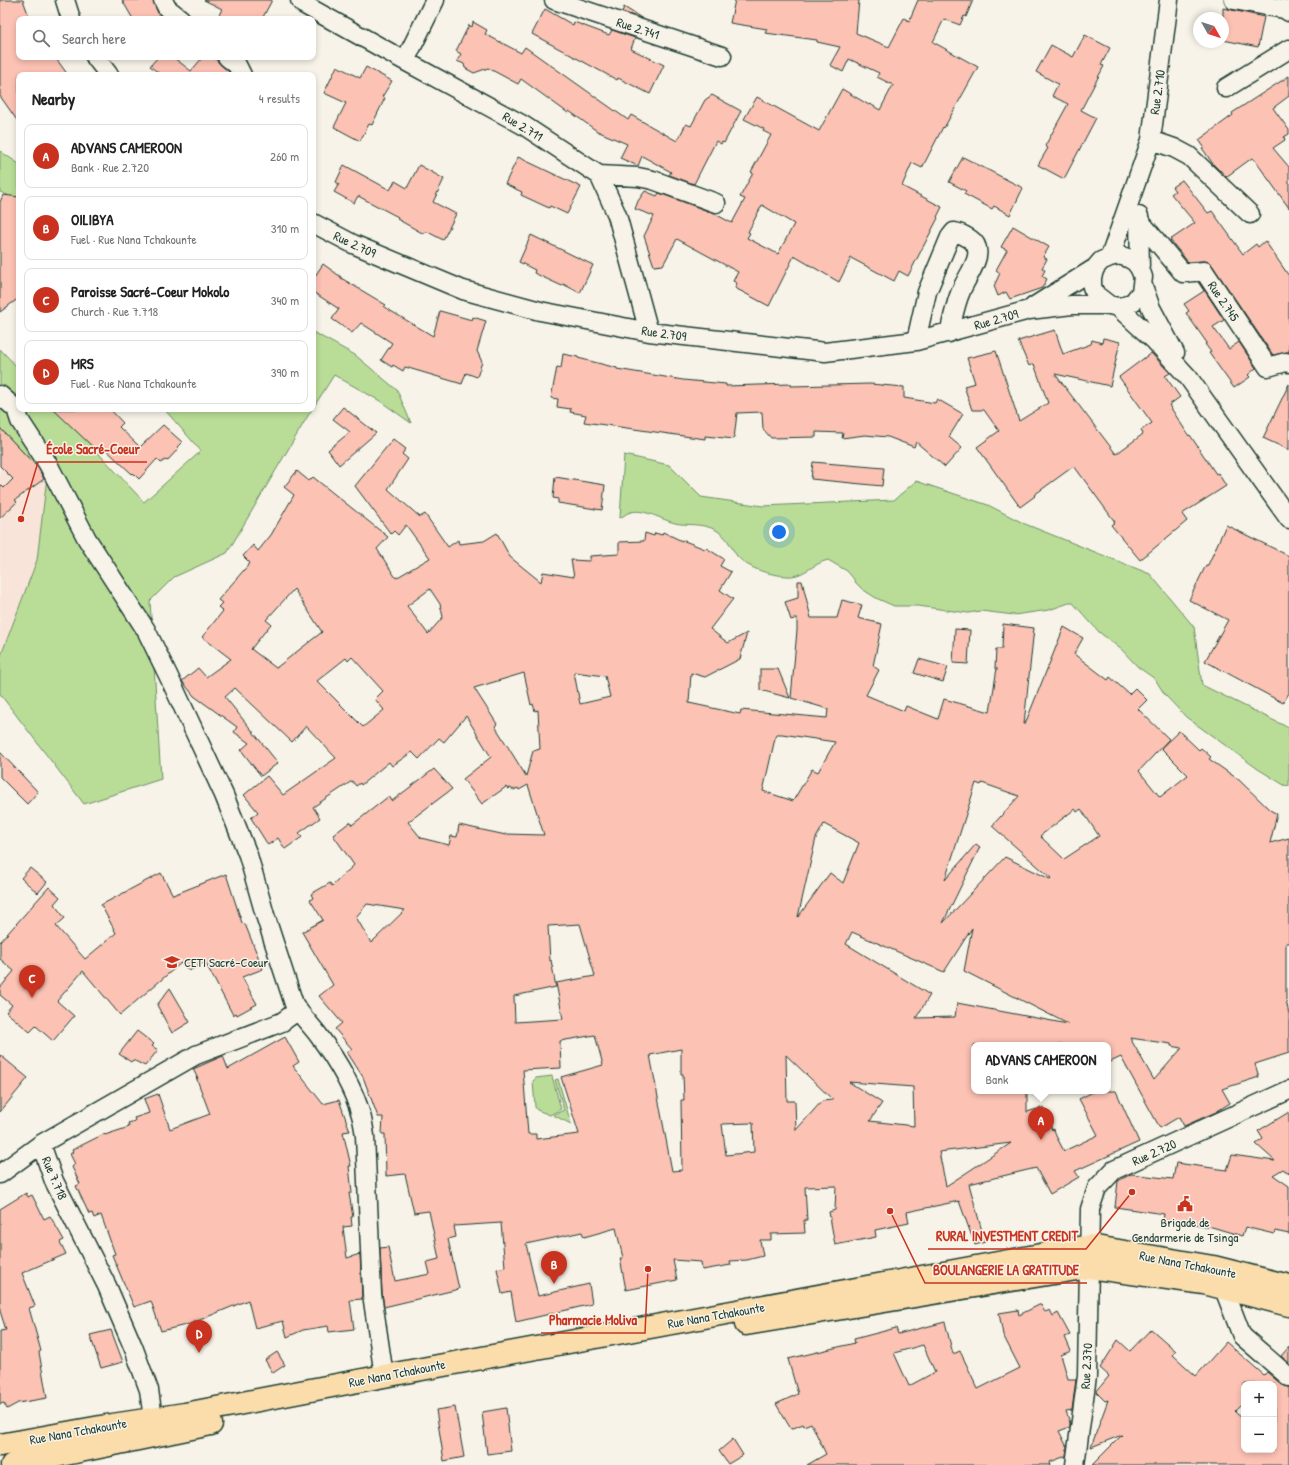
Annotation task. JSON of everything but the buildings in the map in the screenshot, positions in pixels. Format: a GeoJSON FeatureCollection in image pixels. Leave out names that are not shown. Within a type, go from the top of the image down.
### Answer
{"type":"FeatureCollection","features":[{"type":"Feature","properties":{"kind":"main road","name":"Rue Nana Tchakounte"},"geometry":{"type":"LineString","coordinates":[[12,1465],[156,1427],[185,1414],[384,1376],[1090,1256],[1213,1267],[1289,1286]]}},
{"type":"Feature","properties":{"kind":"main road","name":"Rue Nana Tchakounte"},"geometry":{"type":"LineString","coordinates":[[0,1445],[156,1427],[447,1375],[1090,1256],[1289,1305]]}},
{"type":"Feature","properties":{"kind":"street"},"geometry":{"type":"LineString","coordinates":[[65,0],[70,16]]}},
{"type":"Feature","properties":{"kind":"street"},"geometry":{"type":"LineString","coordinates":[[163,0],[167,8],[177,16]]}},
{"type":"Feature","properties":{"kind":"street","name":"Rue 2.711"},"geometry":{"type":"LineString","coordinates":[[300,0],[303,4],[523,125],[599,175]]}},
{"type":"Feature","properties":{"kind":"street"},"geometry":{"type":"LineString","coordinates":[[405,61],[435,0]]}},
{"type":"Feature","properties":{"kind":"street","name":"Rue 2.741"},"geometry":{"type":"LineString","coordinates":[[554,0],[722,56]]}},
{"type":"Feature","properties":{"kind":"street","name":"Rue 2.710"},"geometry":{"type":"LineString","coordinates":[[1110,257],[1137,182],[1150,140],[1169,0]]}},
{"type":"Feature","properties":{"kind":"street"},"geometry":{"type":"LineString","coordinates":[[1234,0],[1284,9],[1289,12]]}},
{"type":"Feature","properties":{"kind":"street"},"geometry":{"type":"LineString","coordinates":[[1226,88],[1289,49]]}},
{"type":"Feature","properties":{"kind":"street"},"geometry":{"type":"LineString","coordinates":[[98,60],[107,72]]}},
{"type":"Feature","properties":{"kind":"street"},"geometry":{"type":"LineString","coordinates":[[231,60],[237,65],[240,72]]}},
{"type":"Feature","properties":{"kind":"street"},"geometry":{"type":"LineString","coordinates":[[1150,140],[1174,148],[1189,156],[1250,214]]}},
{"type":"Feature","properties":{"kind":"street"},"geometry":{"type":"LineString","coordinates":[[649,332],[617,216],[599,175],[638,177],[653,180],[716,203]]}},
{"type":"Feature","properties":{"kind":"street","name":"Rue 2.710"},"geometry":{"type":"LineString","coordinates":[[1137,182],[1141,278]]}},
{"type":"Feature","properties":{"kind":"street","name":"Rue 2.745"},"geometry":{"type":"LineString","coordinates":[[1139,220],[1183,273],[1204,271],[1268,367],[1286,362],[1289,363]]}},
{"type":"Feature","properties":{"kind":"street","name":"Rue 2.709"},"geometry":{"type":"LineString","coordinates":[[316,225],[353,244],[463,290],[540,311],[649,332],[825,352],[916,341],[1029,310],[1072,305],[1109,304]]}},
{"type":"Feature","properties":{"kind":"street"},"geometry":{"type":"LineString","coordinates":[[916,341],[927,292],[947,243],[954,232],[961,233],[975,242],[978,249],[978,257],[960,291],[949,333]]}},
{"type":"Feature","properties":{"kind":"street"},"geometry":{"type":"LineString","coordinates":[[1188,377],[1153,339],[1096,295],[1092,287],[1092,277],[1095,268],[1101,261],[1119,255],[1135,262],[1159,324],[1188,377],[1289,519]]}},
{"type":"Feature","properties":{"kind":"street","name":"Rue 2.709"},"geometry":{"type":"LineString","coordinates":[[1029,310],[1095,268]]}},
{"type":"Feature","properties":{"kind":"street"},"geometry":{"type":"LineString","coordinates":[[1109,304],[1127,305],[1134,301],[1141,292],[1141,278]]}},
{"type":"Feature","properties":{"kind":"street"},"geometry":{"type":"LineString","coordinates":[[0,395],[16,409]]}},
{"type":"Feature","properties":{"kind":"street"},"geometry":{"type":"LineString","coordinates":[[17,412],[20,421],[48,464],[87,539],[146,630],[224,795],[248,855],[290,996],[297,1011],[319,1037],[336,1061],[350,1088],[361,1115],[365,1136],[372,1294],[384,1376]]}},
{"type":"Feature","properties":{"kind":"street","name":"Rue 7.718"},"geometry":{"type":"LineString","coordinates":[[156,1427],[149,1390],[134,1349],[107,1286],[54,1181],[41,1144],[196,1055],[282,1022],[297,1011]]}},
{"type":"Feature","properties":{"kind":"street","name":"Rue 2.720"},"geometry":{"type":"LineString","coordinates":[[1090,1256],[1090,1209],[1097,1188],[1114,1170],[1289,1090]]}},
{"type":"Feature","properties":{"kind":"street"},"geometry":{"type":"LineString","coordinates":[[0,1174],[41,1144]]}},
{"type":"Feature","properties":{"kind":"street","name":"Rue 2.370"},"geometry":{"type":"LineString","coordinates":[[1075,1465],[1087,1376],[1090,1256]]}},
{"type":"Feature","properties":{"kind":"street"},"geometry":{"type":"LineString","coordinates":[[1224,1289],[1242,1336],[1289,1377]]}},
{"type":"Feature","properties":{"kind":"shaded area"},"geometry":{"type":"Polygon","coordinates":[[[0,428],[47,477],[37,560],[0,658],[0,428]]]}},
{"type":"Feature","properties":{"kind":"green space"},"geometry":{"type":"Polygon","coordinates":[[[0,151],[16,162],[16,199],[0,192],[0,151]]]}},
{"type":"Feature","properties":{"kind":"green space"},"geometry":{"type":"Polygon","coordinates":[[[316,334],[355,355],[397,390],[411,423],[380,401],[334,375],[316,403],[316,334]]]}},
{"type":"Feature","properties":{"kind":"green space"},"geometry":{"type":"Polygon","coordinates":[[[0,349],[16,366],[16,412],[60,412],[144,502],[201,451],[167,412],[310,412],[227,553],[174,577],[150,601],[161,779],[84,804],[0,694],[0,658],[37,560],[47,477],[0,428],[0,349]]]}},
{"type":"Feature","properties":{"kind":"green space"},"geometry":{"type":"Polygon","coordinates":[[[624,455],[669,465],[701,497],[763,506],[894,500],[916,481],[988,505],[1025,524],[1150,574],[1194,627],[1202,685],[1289,728],[1289,786],[1284,785],[1258,769],[1186,717],[1165,695],[1155,679],[1138,667],[1122,650],[1099,632],[1073,603],[1049,610],[1014,615],[981,611],[968,613],[918,606],[894,606],[876,598],[862,589],[847,571],[828,560],[803,573],[792,576],[774,574],[753,568],[742,561],[723,536],[712,528],[675,523],[648,513],[634,511],[620,518],[624,455]]]}},
{"type":"Feature","properties":{"kind":"green space"},"geometry":{"type":"Polygon","coordinates":[[[552,1076],[561,1109],[550,1115],[537,1110],[535,1107],[533,1081],[536,1078],[552,1076]]]}},
{"type":"Feature","properties":{"kind":"green space"},"geometry":{"type":"Polygon","coordinates":[[[558,1079],[571,1124],[553,1115],[564,1110],[555,1080],[558,1079]]]}},
{"type":"Feature","properties":{"kind":"place","name":"École Sacré-Coeur"},"geometry":{"type":"Point","coordinates":[21,519]}},
{"type":"Feature","properties":{"kind":"place","name":"CETI Sacré-Coeur"},"geometry":{"type":"Point","coordinates":[172,962]}},
{"type":"Feature","properties":{"kind":"place","name":"Paroisse Sacré-Coeur Mokolo"},"geometry":{"type":"Point","coordinates":[32,998]}},
{"type":"Feature","properties":{"kind":"place","name":"ADVANS CAMEROON"},"geometry":{"type":"Point","coordinates":[1041,1140]}},
{"type":"Feature","properties":{"kind":"place","name":"RURAL INVESTMENT CREDIT"},"geometry":{"type":"Point","coordinates":[1132,1192]}},
{"type":"Feature","properties":{"kind":"place","name":"Brigade de Gendarmerie de Tsinga"},"geometry":{"type":"Point","coordinates":[1185,1204]}},
{"type":"Feature","properties":{"kind":"place","name":"BOULANGERIE LA GRATITUDE"},"geometry":{"type":"Point","coordinates":[890,1211]}},
{"type":"Feature","properties":{"kind":"place","name":"Pharmacie Moliva"},"geometry":{"type":"Point","coordinates":[648,1269]}},
{"type":"Feature","properties":{"kind":"place","name":"OILIBYA"},"geometry":{"type":"Point","coordinates":[554,1284]}},
{"type":"Feature","properties":{"kind":"place","name":"MRS"},"geometry":{"type":"Point","coordinates":[199,1353]}}]}
